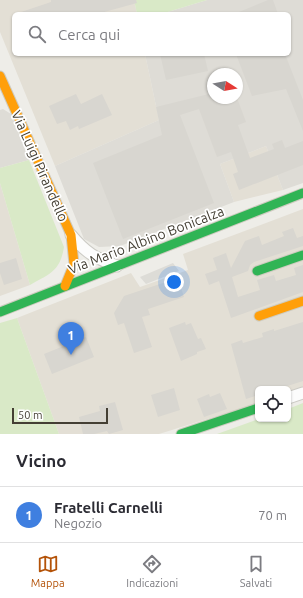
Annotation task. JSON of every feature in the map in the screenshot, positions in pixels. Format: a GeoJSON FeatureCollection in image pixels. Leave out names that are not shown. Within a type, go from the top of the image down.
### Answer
{"type":"FeatureCollection","features":[{"type":"Feature","properties":{"kind":"street","name":"Via Luigi Pirandello"},"geometry":{"type":"LineString","coordinates":[[0,76],[70,235],[74,264],[65,286]]}},
{"type":"Feature","properties":{"kind":"street","name":"Via Mario Albino Bonicalza"},"geometry":{"type":"LineString","coordinates":[[0,312],[303,193]]}},
{"type":"Feature","properties":{"kind":"street","name":"Via Luigi Pirandello"},"geometry":{"type":"LineString","coordinates":[[70,235],[81,248],[92,256],[118,266]]}},
{"type":"Feature","properties":{"kind":"street"},"geometry":{"type":"LineString","coordinates":[[257,271],[303,254]]}},
{"type":"Feature","properties":{"kind":"street"},"geometry":{"type":"LineString","coordinates":[[259,316],[303,301]]}},
{"type":"Feature","properties":{"kind":"street"},"geometry":{"type":"LineString","coordinates":[[291,397],[303,393]]}},
{"type":"Feature","properties":{"kind":"street"},"geometry":{"type":"LineString","coordinates":[[181,434],[255,409]]}},
{"type":"Feature","properties":{"kind":"shaded area"},"geometry":{"type":"Polygon","coordinates":[[[0,0],[134,0],[137,12],[12,12],[12,56],[145,56],[159,120],[55,166],[0,32],[0,0]]]}},
{"type":"Feature","properties":{"kind":"shaded area"},"geometry":{"type":"Polygon","coordinates":[[[207,0],[303,0],[303,183],[283,190],[266,146],[220,164],[234,202],[120,246],[99,247],[84,239],[55,166],[159,120],[145,56],[291,56],[291,12],[168,12],[207,0]]]}},
{"type":"Feature","properties":{"kind":"shaded area"},"geometry":{"type":"Polygon","coordinates":[[[3,109],[11,114],[29,160],[0,168],[0,110],[3,109]]]}},
{"type":"Feature","properties":{"kind":"shaded area"},"geometry":{"type":"Polygon","coordinates":[[[266,146],[283,190],[234,202],[220,164],[266,146]]]}},
{"type":"Feature","properties":{"kind":"shaded area"},"geometry":{"type":"Polygon","coordinates":[[[0,183],[30,285],[0,296],[0,183]]]}},
{"type":"Feature","properties":{"kind":"shaded area"},"geometry":{"type":"Polygon","coordinates":[[[303,209],[303,389],[291,393],[291,386],[255,386],[255,404],[159,434],[59,434],[17,318],[131,273],[140,287],[188,270],[183,254],[303,209]]]}},
{"type":"Feature","properties":{"kind":"shaded area"},"geometry":{"type":"Polygon","coordinates":[[[173,263],[179,271],[146,284],[140,277],[173,263]]]}},
{"type":"Feature","properties":{"kind":"green space"},"geometry":{"type":"Polygon","coordinates":[[[134,0],[207,0],[168,12],[137,12],[134,0]]]}},
{"type":"Feature","properties":{"kind":"green space"},"geometry":{"type":"Polygon","coordinates":[[[29,160],[64,247],[60,262],[53,271],[30,285],[0,183],[0,168],[29,160]]]}},
{"type":"Feature","properties":{"kind":"green space"},"geometry":{"type":"Polygon","coordinates":[[[17,318],[59,434],[0,434],[0,323],[17,318]]]}},
{"type":"Feature","properties":{"kind":"green space"},"geometry":{"type":"Polygon","coordinates":[[[303,403],[303,434],[217,434],[255,420],[255,422],[291,422],[291,408],[303,403]]]}},
{"type":"Feature","properties":{"kind":"building"},"geometry":{"type":"Polygon","coordinates":[[[51,0],[136,0],[137,3],[104,12],[21,12],[51,2],[51,0]]]}},
{"type":"Feature","properties":{"kind":"building"},"geometry":{"type":"Polygon","coordinates":[[[268,0],[273,0],[277,12],[239,12],[268,0]]]}},
{"type":"Feature","properties":{"kind":"building"},"geometry":{"type":"Polygon","coordinates":[[[160,56],[204,56],[207,71],[166,80],[160,56]]]}},
{"type":"Feature","properties":{"kind":"building"},"geometry":{"type":"Polygon","coordinates":[[[237,56],[286,56],[303,100],[303,131],[286,89],[252,96],[243,72],[243,68],[241,68],[237,56]]]}},
{"type":"Feature","properties":{"kind":"building"},"geometry":{"type":"Polygon","coordinates":[[[76,94],[81,104],[102,94],[112,115],[79,129],[78,126],[70,130],[66,121],[57,124],[49,106],[76,94]]]}},
{"type":"Feature","properties":{"kind":"building"},"geometry":{"type":"Polygon","coordinates":[[[207,94],[207,104],[239,104],[246,122],[238,125],[250,158],[274,149],[272,144],[282,140],[285,148],[303,141],[303,165],[239,190],[233,174],[238,172],[231,152],[217,157],[199,109],[180,115],[214,203],[123,239],[93,163],[162,135],[156,107],[207,94]]]}},
{"type":"Feature","properties":{"kind":"building"},"geometry":{"type":"Polygon","coordinates":[[[293,228],[297,238],[303,236],[303,246],[254,262],[250,265],[248,271],[232,277],[238,297],[260,290],[257,280],[274,275],[276,281],[296,275],[294,268],[303,265],[303,292],[231,318],[219,281],[209,285],[205,274],[217,270],[213,258],[226,253],[231,268],[245,241],[259,236],[262,245],[284,236],[282,232],[293,228]]]}},
{"type":"Feature","properties":{"kind":"building"},"geometry":{"type":"Polygon","coordinates":[[[16,258],[22,279],[4,285],[0,273],[0,263],[16,258]]]}},
{"type":"Feature","properties":{"kind":"building"},"geometry":{"type":"Polygon","coordinates":[[[178,278],[184,297],[148,309],[150,315],[142,317],[152,347],[134,353],[124,323],[118,325],[114,313],[124,296],[178,278]]]}},
{"type":"Feature","properties":{"kind":"building"},"geometry":{"type":"Polygon","coordinates":[[[185,322],[186,325],[191,323],[198,339],[201,338],[206,349],[181,361],[169,328],[185,322]]]}},
{"type":"Feature","properties":{"kind":"building"},"geometry":{"type":"Polygon","coordinates":[[[303,322],[303,381],[287,386],[255,386],[255,396],[246,399],[231,344],[242,340],[243,343],[263,337],[262,333],[274,329],[274,331],[303,322]]]}},
{"type":"Feature","properties":{"kind":"building"},"geometry":{"type":"Polygon","coordinates":[[[86,337],[94,357],[52,374],[44,354],[86,337]]]}},
{"type":"Feature","properties":{"kind":"building"},"geometry":{"type":"Polygon","coordinates":[[[174,388],[180,410],[158,417],[151,395],[174,388]]]}},
{"type":"Feature","properties":{"kind":"building"},"geometry":{"type":"Polygon","coordinates":[[[220,393],[227,409],[204,417],[197,399],[209,394],[210,397],[220,393]]]}},
{"type":"Feature","properties":{"kind":"building"},"geometry":{"type":"Polygon","coordinates":[[[115,402],[123,430],[109,434],[107,431],[94,434],[83,434],[79,417],[100,411],[99,406],[115,402]]]}},
{"type":"Feature","properties":{"kind":"traffic: fast"},"geometry":{"type":"LineString","coordinates":[[0,312],[303,193]]}},
{"type":"Feature","properties":{"kind":"traffic: fast"},"geometry":{"type":"LineString","coordinates":[[257,271],[303,255]]}},
{"type":"Feature","properties":{"kind":"traffic: fast"},"geometry":{"type":"LineString","coordinates":[[181,434],[255,409]]}},
{"type":"Feature","properties":{"kind":"traffic: slow"},"geometry":{"type":"LineString","coordinates":[[0,76],[71,235],[74,264],[65,286]]}},
{"type":"Feature","properties":{"kind":"traffic: slow"},"geometry":{"type":"LineString","coordinates":[[259,316],[303,301]]}},
{"type":"Feature","properties":{"kind":"place","name":"Fratelli Carnelli"},"geometry":{"type":"Point","coordinates":[71,355]}}]}
